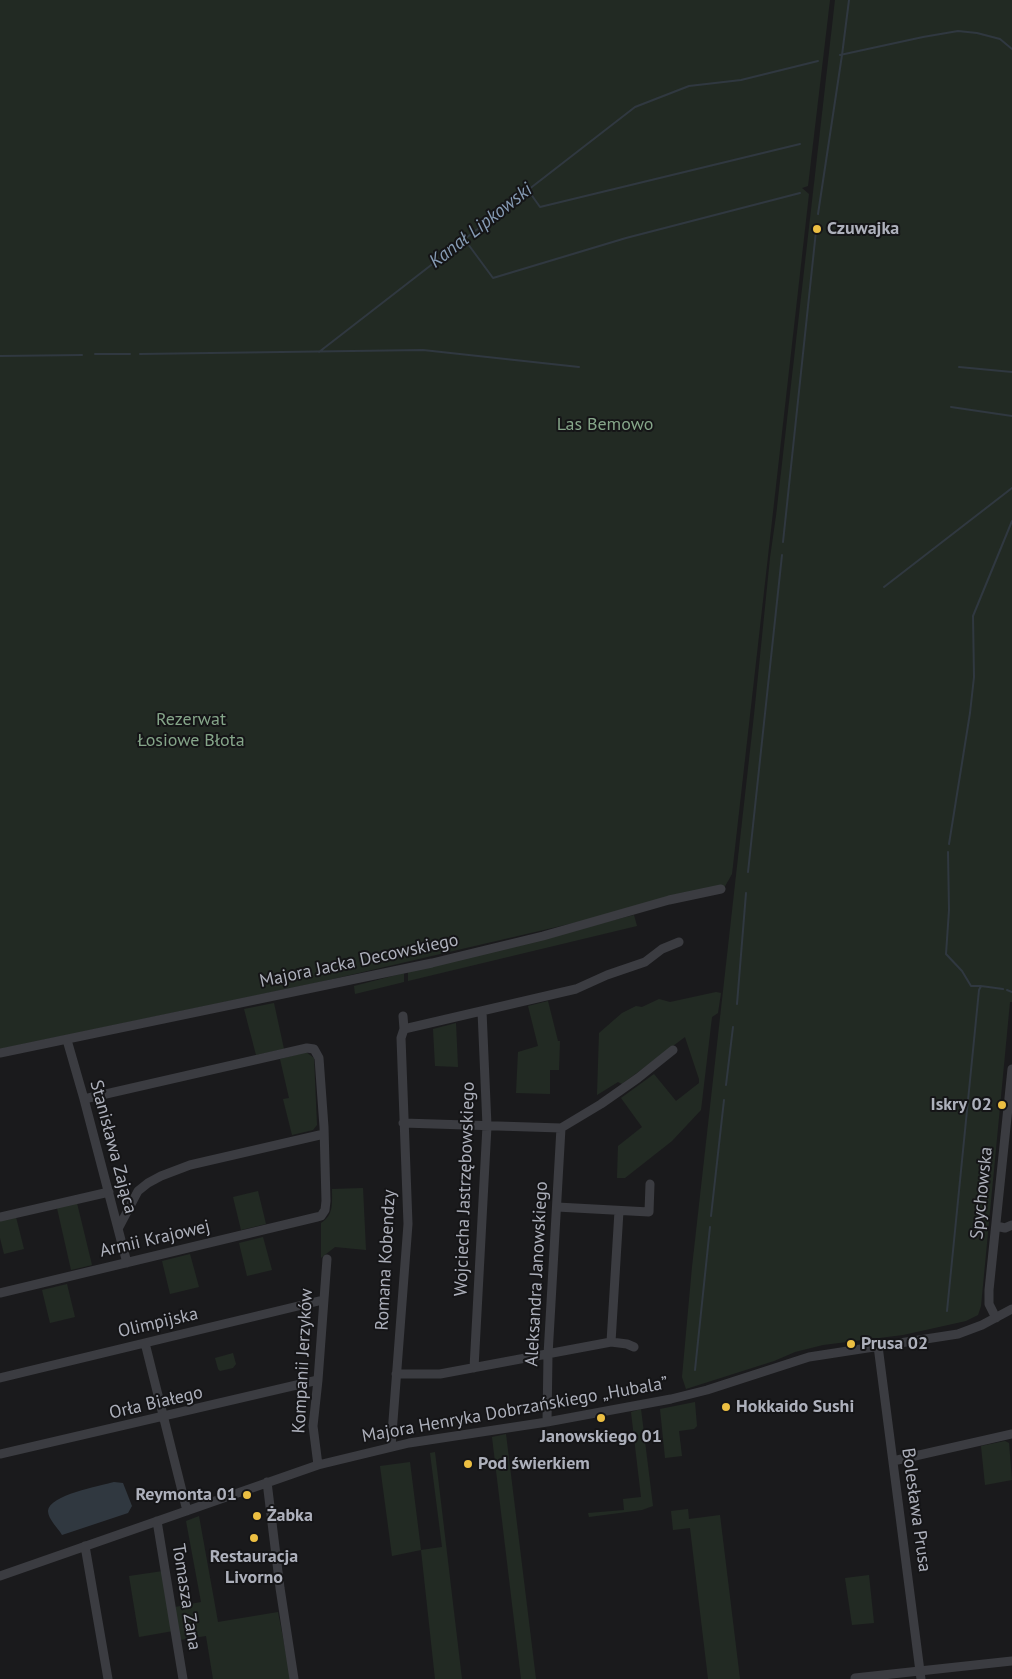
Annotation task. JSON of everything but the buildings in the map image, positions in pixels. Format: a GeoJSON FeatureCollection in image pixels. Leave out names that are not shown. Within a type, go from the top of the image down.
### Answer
{"type":"FeatureCollection","features":[{"type":"Feature","properties":{"kind":"street","name":"Majora Jacka Decowskiego"},"geometry":{"type":"LineString","coordinates":[[0,1053],[432,963],[543,936],[669,900],[721,889]]}},
{"type":"Feature","properties":{"kind":"street"},"geometry":{"type":"LineString","coordinates":[[404,1029],[582,987],[607,975],[645,962],[662,949],[679,942]]}},
{"type":"Feature","properties":{"kind":"street","name":"Wojciecha Jastrzębowskiego"},"geometry":{"type":"LineString","coordinates":[[474,1368],[487,1126],[482,1011]]}},
{"type":"Feature","properties":{"kind":"street","name":"Romana Kobendzy"},"geometry":{"type":"LineString","coordinates":[[391,1447],[408,1224],[403,1123],[401,1038],[404,1029],[403,1016]]}},
{"type":"Feature","properties":{"kind":"street","name":"Stanisława Zająca"},"geometry":{"type":"LineString","coordinates":[[67,1040],[127,1263]]}},
{"type":"Feature","properties":{"kind":"street"},"geometry":{"type":"LineString","coordinates":[[84,1099],[307,1048],[314,1049],[320,1058],[324,1134],[190,1165],[161,1176],[148,1182],[138,1191],[118,1229]]}},
{"type":"Feature","properties":{"kind":"street"},"geometry":{"type":"LineString","coordinates":[[403,1123],[561,1128],[601,1104],[673,1050]]}},
{"type":"Feature","properties":{"kind":"street","name":"Spychowska"},"geometry":{"type":"LineString","coordinates":[[996,1318],[988,1298],[1008,1144],[1012,1069]]}},
{"type":"Feature","properties":{"kind":"street","name":"Aleksandra Janowskiego"},"geometry":{"type":"LineString","coordinates":[[547,1422],[548,1355],[561,1128]]}},
{"type":"Feature","properties":{"kind":"street","name":"Armii Krajowej"},"geometry":{"type":"LineString","coordinates":[[0,1293],[317,1217],[323,1214],[326,1201],[324,1134]]}},
{"type":"Feature","properties":{"kind":"street"},"geometry":{"type":"LineString","coordinates":[[557,1207],[649,1212],[650,1184]]}},
{"type":"Feature","properties":{"kind":"street"},"geometry":{"type":"LineString","coordinates":[[0,1217],[109,1192]]}},
{"type":"Feature","properties":{"kind":"street"},"geometry":{"type":"LineString","coordinates":[[611,1342],[619,1210]]}},
{"type":"Feature","properties":{"kind":"street"},"geometry":{"type":"LineString","coordinates":[[996,1226],[1005,1228],[1012,1225]]}},
{"type":"Feature","properties":{"kind":"street","name":"Kompanii Jerzyków"},"geometry":{"type":"LineString","coordinates":[[318,1466],[313,1426],[326,1259]]}},
{"type":"Feature","properties":{"kind":"street","name":"Olimpijska"},"geometry":{"type":"LineString","coordinates":[[0,1378],[323,1300]]}},
{"type":"Feature","properties":{"kind":"street","name":"Majora Henryka Dobrzańskiego „Hubala”"},"geometry":{"type":"LineString","coordinates":[[0,1576],[267,1482],[318,1466],[391,1447],[547,1422],[671,1399],[707,1390],[809,1357],[958,1334],[973,1329],[1012,1309]]}},
{"type":"Feature","properties":{"kind":"street"},"geometry":{"type":"LineString","coordinates":[[396,1374],[440,1374],[611,1342],[634,1347]]}},
{"type":"Feature","properties":{"kind":"street"},"geometry":{"type":"LineString","coordinates":[[145,1343],[187,1511]]}},
{"type":"Feature","properties":{"kind":"street","name":"Bolesława Prusa"},"geometry":{"type":"LineString","coordinates":[[878,1346],[921,1675]]}},
{"type":"Feature","properties":{"kind":"street","name":"Orła Białego"},"geometry":{"type":"LineString","coordinates":[[0,1454],[163,1418],[318,1380]]}},
{"type":"Feature","properties":{"kind":"street"},"geometry":{"type":"LineString","coordinates":[[893,1461],[1012,1434],[1012,1439]]}},
{"type":"Feature","properties":{"kind":"street"},"geometry":{"type":"LineString","coordinates":[[267,1482],[280,1588],[294,1679]]}},
{"type":"Feature","properties":{"kind":"street","name":"Tomasza Zana"},"geometry":{"type":"LineString","coordinates":[[157,1521],[183,1679]]}},
{"type":"Feature","properties":{"kind":"street"},"geometry":{"type":"LineString","coordinates":[[85,1546],[108,1679]]}},
{"type":"Feature","properties":{"kind":"street"},"geometry":{"type":"LineString","coordinates":[[855,1678],[921,1675],[1012,1661]]}},
{"type":"Feature","properties":{"kind":"green space"},"geometry":{"type":"Polygon","coordinates":[[[0,0],[830,0],[808,186],[802,188],[809,194],[732,874],[724,888],[320,982],[0,1049],[0,0]]]}},
{"type":"Feature","properties":{"kind":"green space"},"geometry":{"type":"Polygon","coordinates":[[[835,0],[1012,0],[1012,1002],[1010,1002],[981,1306],[978,1315],[966,1321],[903,1335],[823,1345],[795,1352],[774,1361],[686,1389],[682,1377],[692,1267],[770,558],[835,0]]]}},
{"type":"Feature","properties":{"kind":"green space"},"geometry":{"type":"Polygon","coordinates":[[[634,915],[637,926],[408,981],[408,972],[634,915]]]}},
{"type":"Feature","properties":{"kind":"green space"},"geometry":{"type":"Polygon","coordinates":[[[404,973],[404,982],[355,994],[354,986],[404,973]]]}},
{"type":"Feature","properties":{"kind":"green space"},"geometry":{"type":"Polygon","coordinates":[[[716,992],[721,993],[718,1013],[712,1017],[701,1110],[672,1141],[625,1178],[617,1178],[618,1146],[642,1127],[621,1098],[654,1074],[676,1101],[699,1083],[699,1079],[685,1037],[622,1084],[618,1082],[597,1095],[599,1033],[622,1013],[636,1006],[642,1007],[659,999],[670,1002],[716,992]]]}},
{"type":"Feature","properties":{"kind":"green space"},"geometry":{"type":"Polygon","coordinates":[[[548,1001],[558,1041],[560,1041],[559,1070],[550,1070],[550,1094],[516,1093],[518,1052],[538,1046],[528,1006],[548,1001]]]}},
{"type":"Feature","properties":{"kind":"green space"},"geometry":{"type":"Polygon","coordinates":[[[274,1003],[284,1049],[256,1055],[244,1009],[274,1003]]]}},
{"type":"Feature","properties":{"kind":"green space"},"geometry":{"type":"Polygon","coordinates":[[[456,1023],[458,1067],[435,1066],[433,1029],[456,1023]]]}},
{"type":"Feature","properties":{"kind":"green space"},"geometry":{"type":"Polygon","coordinates":[[[306,1052],[314,1058],[317,1125],[313,1130],[292,1135],[283,1099],[289,1098],[280,1059],[306,1052]]]}},
{"type":"Feature","properties":{"kind":"green space"},"geometry":{"type":"Polygon","coordinates":[[[363,1188],[366,1250],[335,1247],[321,1258],[321,1223],[330,1212],[332,1189],[363,1188]]]}},
{"type":"Feature","properties":{"kind":"green space"},"geometry":{"type":"Polygon","coordinates":[[[258,1191],[266,1224],[241,1230],[233,1197],[258,1191]]]}},
{"type":"Feature","properties":{"kind":"green space"},"geometry":{"type":"Polygon","coordinates":[[[77,1203],[92,1265],[71,1270],[57,1208],[77,1203]]]}},
{"type":"Feature","properties":{"kind":"green space"},"geometry":{"type":"Polygon","coordinates":[[[16,1217],[24,1249],[4,1254],[0,1238],[0,1221],[16,1217]]]}},
{"type":"Feature","properties":{"kind":"green space"},"geometry":{"type":"Polygon","coordinates":[[[263,1237],[272,1270],[247,1276],[239,1243],[263,1237]]]}},
{"type":"Feature","properties":{"kind":"green space"},"geometry":{"type":"Polygon","coordinates":[[[190,1254],[199,1287],[170,1294],[162,1261],[190,1254]]]}},
{"type":"Feature","properties":{"kind":"green space"},"geometry":{"type":"Polygon","coordinates":[[[67,1284],[75,1317],[50,1323],[42,1290],[67,1284]]]}},
{"type":"Feature","properties":{"kind":"green space"},"geometry":{"type":"Polygon","coordinates":[[[233,1353],[236,1364],[233,1368],[220,1371],[215,1358],[233,1353]]]}},
{"type":"Feature","properties":{"kind":"green space"},"geometry":{"type":"Polygon","coordinates":[[[695,1402],[697,1426],[694,1429],[679,1431],[682,1456],[665,1458],[660,1409],[695,1402]]]}},
{"type":"Feature","properties":{"kind":"green space"},"geometry":{"type":"Polygon","coordinates":[[[641,1409],[653,1506],[642,1510],[589,1517],[588,1513],[624,1510],[623,1499],[641,1497],[631,1412],[641,1409]]]}},
{"type":"Feature","properties":{"kind":"green space"},"geometry":{"type":"Polygon","coordinates":[[[506,1434],[536,1679],[521,1679],[492,1437],[506,1434]]]}},
{"type":"Feature","properties":{"kind":"green space"},"geometry":{"type":"Polygon","coordinates":[[[1005,1441],[1009,1443],[1012,1480],[985,1485],[981,1446],[1005,1441]]]}},
{"type":"Feature","properties":{"kind":"green space"},"geometry":{"type":"Polygon","coordinates":[[[435,1452],[462,1679],[435,1679],[421,1550],[442,1547],[430,1453],[435,1452]]]}},
{"type":"Feature","properties":{"kind":"green space"},"geometry":{"type":"Polygon","coordinates":[[[410,1462],[421,1550],[392,1556],[380,1466],[410,1462]]]}},
{"type":"Feature","properties":{"kind":"green space"},"geometry":{"type":"Polygon","coordinates":[[[688,1509],[689,1519],[720,1515],[740,1679],[708,1679],[690,1528],[673,1530],[671,1511],[688,1509]]]}},
{"type":"Feature","properties":{"kind":"green space"},"geometry":{"type":"Polygon","coordinates":[[[199,1516],[218,1622],[278,1612],[291,1679],[213,1679],[206,1636],[180,1640],[175,1607],[201,1602],[186,1521],[199,1516]]]}},
{"type":"Feature","properties":{"kind":"green space"},"geometry":{"type":"Polygon","coordinates":[[[163,1571],[173,1631],[139,1637],[129,1576],[163,1571]]]}},
{"type":"Feature","properties":{"kind":"green space"},"geometry":{"type":"Polygon","coordinates":[[[869,1575],[874,1623],[852,1625],[845,1578],[869,1575]]]}},
{"type":"Feature","properties":{"kind":"shaded area"},"geometry":{"type":"Polygon","coordinates":[[[114,1482],[123,1483],[132,1506],[128,1513],[62,1535],[50,1517],[48,1511],[51,1505],[66,1496],[114,1482]]]}},
{"type":"Feature","properties":{"kind":"waterway"},"geometry":{"type":"LineString","coordinates":[[818,214],[849,0]]}},
{"type":"Feature","properties":{"kind":"waterway","name":"Kanał Lipkowski"},"geometry":{"type":"LineString","coordinates":[[840,55],[958,31],[977,33],[1000,39],[1012,49]]}},
{"type":"Feature","properties":{"kind":"waterway","name":"Kanał Lipkowski"},"geometry":{"type":"LineString","coordinates":[[319,352],[635,107],[689,86],[741,80],[818,61]]}},
{"type":"Feature","properties":{"kind":"waterway"},"geometry":{"type":"LineString","coordinates":[[528,190],[540,207],[800,144]]}},
{"type":"Feature","properties":{"kind":"waterway"},"geometry":{"type":"LineString","coordinates":[[465,240],[493,278],[626,238],[800,193]]}},
{"type":"Feature","properties":{"kind":"waterway"},"geometry":{"type":"LineString","coordinates":[[783,542],[816,231]]}},
{"type":"Feature","properties":{"kind":"waterway"},"geometry":{"type":"LineString","coordinates":[[140,354],[423,350],[579,367]]}},
{"type":"Feature","properties":{"kind":"waterway","name":"Kanał Lipkowski"},"geometry":{"type":"LineString","coordinates":[[95,354],[130,354]]}},
{"type":"Feature","properties":{"kind":"waterway","name":"Kanał Lipkowski"},"geometry":{"type":"LineString","coordinates":[[0,356],[82,355]]}},
{"type":"Feature","properties":{"kind":"waterway"},"geometry":{"type":"LineString","coordinates":[[959,367],[1012,372]]}},
{"type":"Feature","properties":{"kind":"waterway"},"geometry":{"type":"LineString","coordinates":[[951,407],[1012,416]]}},
{"type":"Feature","properties":{"kind":"waterway"},"geometry":{"type":"LineString","coordinates":[[884,587],[1012,488]]}},
{"type":"Feature","properties":{"kind":"waterway"},"geometry":{"type":"LineString","coordinates":[[949,844],[974,677],[973,616],[1012,521]]}},
{"type":"Feature","properties":{"kind":"waterway"},"geometry":{"type":"LineString","coordinates":[[748,872],[782,555]]}},
{"type":"Feature","properties":{"kind":"waterway"},"geometry":{"type":"LineString","coordinates":[[948,852],[949,910],[946,954],[962,971],[971,986],[1003,989]]}},
{"type":"Feature","properties":{"kind":"waterway"},"geometry":{"type":"LineString","coordinates":[[737,1004],[746,893]]}},
{"type":"Feature","properties":{"kind":"waterway"},"geometry":{"type":"LineString","coordinates":[[947,1311],[979,990],[981,986]]}},
{"type":"Feature","properties":{"kind":"waterway"},"geometry":{"type":"LineString","coordinates":[[1007,990],[1012,992]]}},
{"type":"Feature","properties":{"kind":"waterway"},"geometry":{"type":"LineString","coordinates":[[726,1085],[733,1027]]}},
{"type":"Feature","properties":{"kind":"waterway"},"geometry":{"type":"LineString","coordinates":[[711,1216],[724,1100]]}},
{"type":"Feature","properties":{"kind":"waterway"},"geometry":{"type":"LineString","coordinates":[[695,1370],[710,1227]]}},
{"type":"Feature","properties":{"kind":"place","name":"Czuwajka"},"geometry":{"type":"Point","coordinates":[817,229]}},
{"type":"Feature","properties":{"kind":"place","name":"Iskry 02"},"geometry":{"type":"Point","coordinates":[1002,1105]}},
{"type":"Feature","properties":{"kind":"place","name":"Prusa 02"},"geometry":{"type":"Point","coordinates":[851,1344]}},
{"type":"Feature","properties":{"kind":"place","name":"Hokkaido Sushi"},"geometry":{"type":"Point","coordinates":[726,1407]}},
{"type":"Feature","properties":{"kind":"place","name":"Janowskiego 01"},"geometry":{"type":"Point","coordinates":[601,1418]}},
{"type":"Feature","properties":{"kind":"place","name":"Pod świerkiem"},"geometry":{"type":"Point","coordinates":[468,1464]}},
{"type":"Feature","properties":{"kind":"place","name":"Reymonta 01"},"geometry":{"type":"Point","coordinates":[247,1495]}},
{"type":"Feature","properties":{"kind":"place","name":"Żabka"},"geometry":{"type":"Point","coordinates":[257,1516]}},
{"type":"Feature","properties":{"kind":"place","name":"Restauracja Livorno"},"geometry":{"type":"Point","coordinates":[254,1538]}},
{"type":"Feature","properties":{"kind":"park label","name":"Las Bemowo"},"geometry":{"type":"Point","coordinates":[605,425]}},
{"type":"Feature","properties":{"kind":"park label","name":"Rezerwat Łosiowe Błota"},"geometry":{"type":"Point","coordinates":[191,730]}}]}
